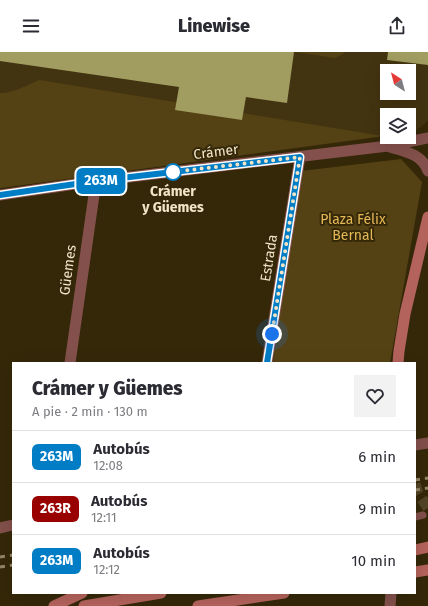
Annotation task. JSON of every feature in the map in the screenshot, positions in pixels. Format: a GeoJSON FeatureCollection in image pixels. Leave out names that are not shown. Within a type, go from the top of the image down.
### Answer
{"type":"FeatureCollection","features":[{"type":"Feature","properties":{"kind":"main road"},"geometry":{"type":"LineString","coordinates":[[398,362],[398,351],[405,314],[428,217]]}},
{"type":"Feature","properties":{"kind":"main road"},"geometry":{"type":"LineString","coordinates":[[405,362],[411,315],[428,249]]}},
{"type":"Feature","properties":{"kind":"main road"},"geometry":{"type":"LineString","coordinates":[[416,550],[428,547]]}},
{"type":"Feature","properties":{"kind":"main road"},"geometry":{"type":"LineString","coordinates":[[416,572],[428,570]]}},
{"type":"Feature","properties":{"kind":"main road"},"geometry":{"type":"LineString","coordinates":[[54,606],[80,594]]}},
{"type":"Feature","properties":{"kind":"main road"},"geometry":{"type":"LineString","coordinates":[[84,606],[155,594]]}},
{"type":"Feature","properties":{"kind":"main road"},"geometry":{"type":"LineString","coordinates":[[198,606],[277,594]]}},
{"type":"Feature","properties":{"kind":"street","name":"Crámer"},"geometry":{"type":"LineString","coordinates":[[0,194],[388,146],[428,138]]}},
{"type":"Feature","properties":{"kind":"street","name":"Crámer"},"geometry":{"type":"LineString","coordinates":[[388,146],[408,152],[422,160],[428,171]]}},
{"type":"Feature","properties":{"kind":"street","name":"Estrada"},"geometry":{"type":"LineString","coordinates":[[267,362],[300,157]]}},
{"type":"Feature","properties":{"kind":"street","name":"Güemes"},"geometry":{"type":"LineString","coordinates":[[70,362],[96,181]]}},
{"type":"Feature","properties":{"kind":"street"},"geometry":{"type":"LineString","coordinates":[[416,445],[428,443]]}},
{"type":"Feature","properties":{"kind":"street"},"geometry":{"type":"LineString","coordinates":[[0,528],[12,525]]}},
{"type":"Feature","properties":{"kind":"street"},"geometry":{"type":"LineString","coordinates":[[390,606],[391,594]]}},
{"type":"Feature","properties":{"kind":"lane"},"geometry":{"type":"LineString","coordinates":[[416,517],[424,515]]}},
{"type":"Feature","properties":{"kind":"shaded area"},"geometry":{"type":"Polygon","coordinates":[[[0,52],[428,52],[428,121],[416,131],[416,108],[380,108],[380,137],[0,188],[0,52]]]}},
{"type":"Feature","properties":{"kind":"green space"},"geometry":{"type":"Polygon","coordinates":[[[296,52],[344,52],[335,58],[296,52]]]}},
{"type":"Feature","properties":{"kind":"green space"},"geometry":{"type":"Polygon","coordinates":[[[39,80],[380,136],[0,188],[0,93],[14,91],[39,80]]]}},
{"type":"Feature","properties":{"kind":"green space","name":"Plaza Félix Bernal"},"geometry":{"type":"Polygon","coordinates":[[[401,159],[422,182],[390,362],[273,362],[301,171],[401,159]]]}},
{"type":"Feature","properties":{"kind":"building"},"geometry":{"type":"Polygon","coordinates":[[[0,52],[294,52],[287,103],[246,97],[242,120],[175,110],[179,87],[0,61],[0,52]]]}},
{"type":"Feature","properties":{"kind":"building"},"geometry":{"type":"Polygon","coordinates":[[[388,52],[428,52],[428,65],[387,60],[388,52]]]}},
{"type":"Feature","properties":{"kind":"tunnel"},"geometry":{"type":"LineString","coordinates":[[416,487],[418,493],[428,508]]}},
{"type":"Feature","properties":{"kind":"railway"},"geometry":{"type":"LineString","coordinates":[[416,480],[428,478]]}},
{"type":"Feature","properties":{"kind":"railway"},"geometry":{"type":"LineString","coordinates":[[416,490],[428,488]]}},
{"type":"Feature","properties":{"kind":"railway"},"geometry":{"type":"LineString","coordinates":[[0,557],[12,555]]}},
{"type":"Feature","properties":{"kind":"railway"},"geometry":{"type":"LineString","coordinates":[[0,567],[12,565]]}},
{"type":"Feature","properties":{"kind":"bus line","name":"263M"},"geometry":{"type":"LineString","coordinates":[[0,195],[96,181],[300,157],[267,362]]}},
{"type":"Feature","properties":{"kind":"place","name":"Crámer y Güemes"},"geometry":{"type":"Point","coordinates":[173,172]}},
{"type":"Feature","properties":{"kind":"route"},"geometry":{"type":"LineString","coordinates":[[173,172],[300,157],[272,334]]}}]}
